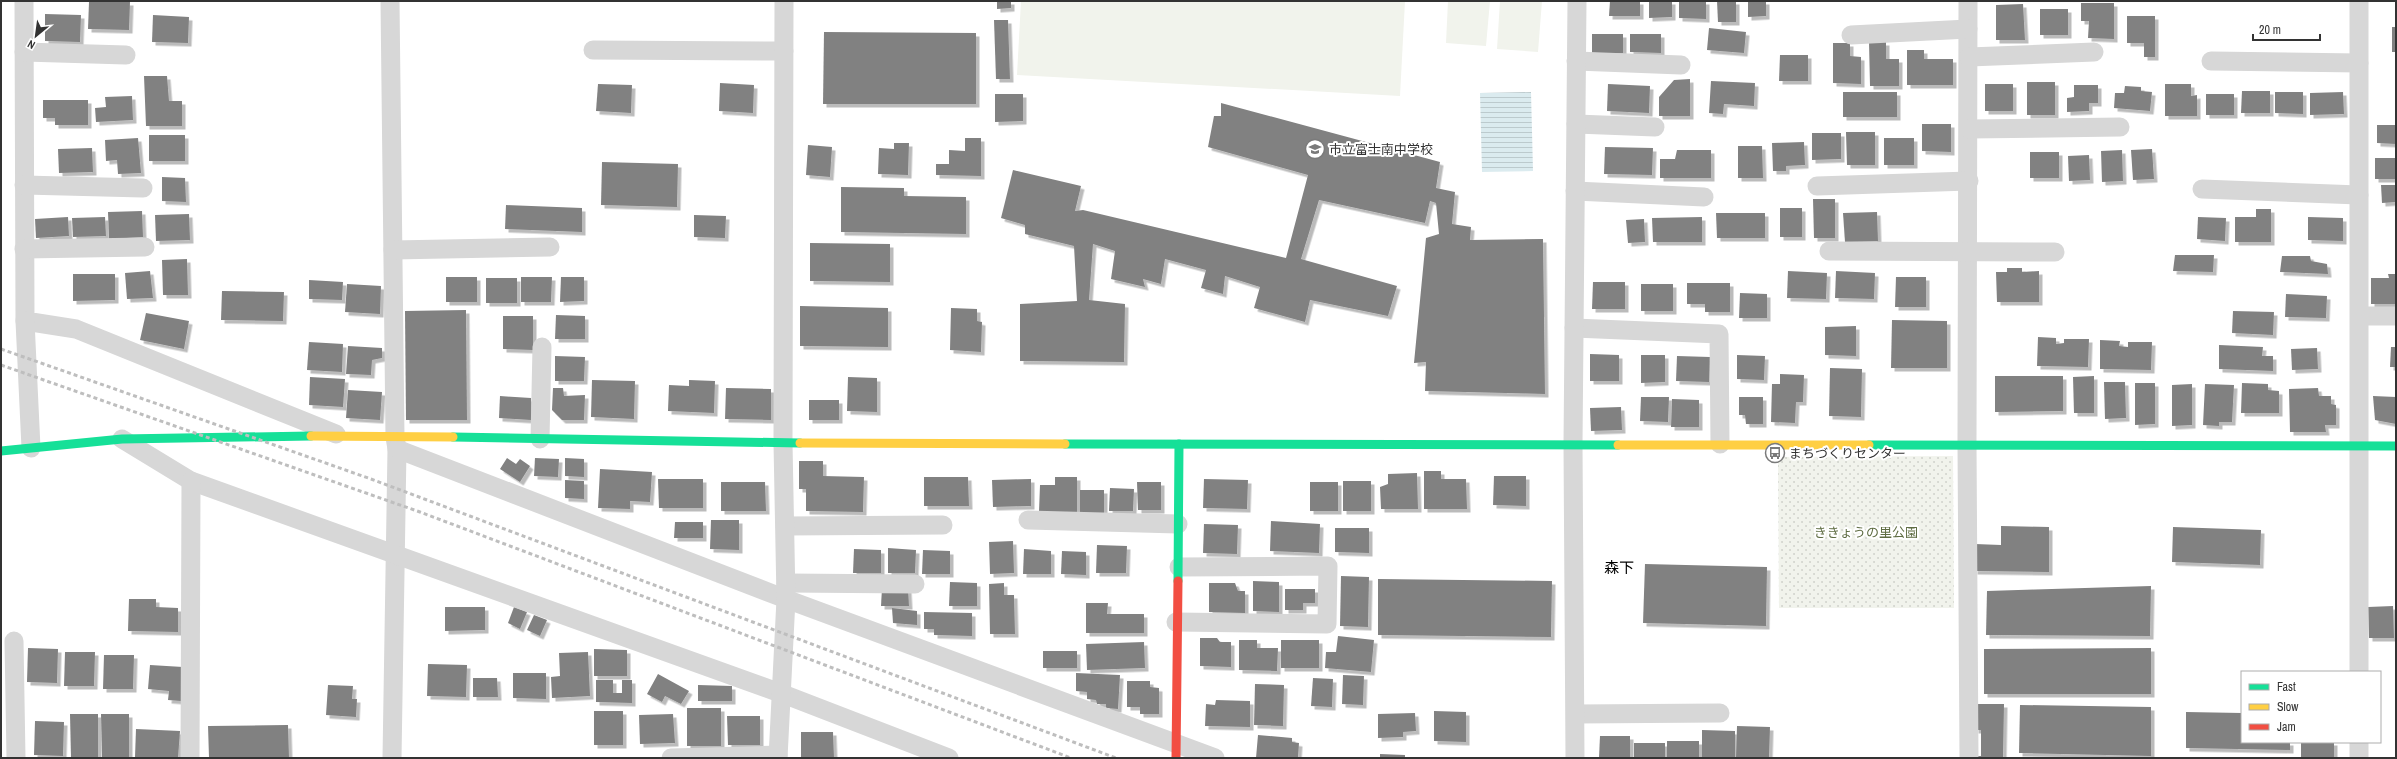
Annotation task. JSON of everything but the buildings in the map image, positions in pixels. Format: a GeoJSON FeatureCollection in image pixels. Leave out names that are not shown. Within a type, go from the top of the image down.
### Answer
{"type":"FeatureCollection","features":[{"type":"Feature","properties":{"kind":"street"},"geometry":{"type":"LineString","coordinates":[[24,1],[25,321],[31,448]]}},
{"type":"Feature","properties":{"kind":"street"},"geometry":{"type":"LineString","coordinates":[[390,1],[396,443],[392,758]]}},
{"type":"Feature","properties":{"kind":"street"},"geometry":{"type":"LineString","coordinates":[[671,758],[778,756],[783,694],[786,591],[783,443],[784,1]]}},
{"type":"Feature","properties":{"kind":"street"},"geometry":{"type":"LineString","coordinates":[[1575,758],[1576,714],[1573,444],[1577,1]]}},
{"type":"Feature","properties":{"kind":"street"},"geometry":{"type":"LineString","coordinates":[[1968,1],[1969,252],[1967,444],[1969,758]]}},
{"type":"Feature","properties":{"kind":"street"},"geometry":{"type":"LineString","coordinates":[[2359,1],[2359,671]]}},
{"type":"Feature","properties":{"kind":"street"},"geometry":{"type":"LineString","coordinates":[[1851,35],[1968,29]]}},
{"type":"Feature","properties":{"kind":"street"},"geometry":{"type":"LineString","coordinates":[[594,50],[784,51]]}},
{"type":"Feature","properties":{"kind":"street"},"geometry":{"type":"LineString","coordinates":[[24,52],[126,55]]}},
{"type":"Feature","properties":{"kind":"street"},"geometry":{"type":"LineString","coordinates":[[1969,57],[2094,52]]}},
{"type":"Feature","properties":{"kind":"street"},"geometry":{"type":"LineString","coordinates":[[1576,61],[1681,65]]}},
{"type":"Feature","properties":{"kind":"street"},"geometry":{"type":"LineString","coordinates":[[2211,61],[2359,63]]}},
{"type":"Feature","properties":{"kind":"street"},"geometry":{"type":"LineString","coordinates":[[1576,124],[1655,127]]}},
{"type":"Feature","properties":{"kind":"street"},"geometry":{"type":"LineString","coordinates":[[1969,129],[2120,127]]}},
{"type":"Feature","properties":{"kind":"street"},"geometry":{"type":"LineString","coordinates":[[1817,186],[1969,181]]}},
{"type":"Feature","properties":{"kind":"street"},"geometry":{"type":"LineString","coordinates":[[24,185],[143,188]]}},
{"type":"Feature","properties":{"kind":"street"},"geometry":{"type":"LineString","coordinates":[[2202,189],[2359,195]]}},
{"type":"Feature","properties":{"kind":"street"},"geometry":{"type":"LineString","coordinates":[[1575,191],[1704,196]]}},
{"type":"Feature","properties":{"kind":"street"},"geometry":{"type":"LineString","coordinates":[[24,249],[145,247]]}},
{"type":"Feature","properties":{"kind":"street"},"geometry":{"type":"LineString","coordinates":[[393,250],[550,247]]}},
{"type":"Feature","properties":{"kind":"street"},"geometry":{"type":"LineString","coordinates":[[1829,251],[2055,252]]}},
{"type":"Feature","properties":{"kind":"street"},"geometry":{"type":"LineString","coordinates":[[2360,316],[2396,316]]}},
{"type":"Feature","properties":{"kind":"street"},"geometry":{"type":"LineString","coordinates":[[25,321],[76,330],[340,435]]}},
{"type":"Feature","properties":{"kind":"street"},"geometry":{"type":"LineString","coordinates":[[1574,328],[1720,334],[1720,444]]}},
{"type":"Feature","properties":{"kind":"street"},"geometry":{"type":"LineString","coordinates":[[540,439],[542,347]]}},
{"type":"Feature","properties":{"kind":"street"},"geometry":{"type":"LineString","coordinates":[[5,450],[122,439],[340,435],[396,443],[540,439],[783,443],[1967,444],[2396,446]]}},
{"type":"Feature","properties":{"kind":"street"},"geometry":{"type":"LineString","coordinates":[[122,439],[190,481],[783,694],[949,758]]}},
{"type":"Feature","properties":{"kind":"street"},"geometry":{"type":"LineString","coordinates":[[396,443],[786,591],[1176,750],[1215,758]]}},
{"type":"Feature","properties":{"kind":"street"},"geometry":{"type":"LineString","coordinates":[[1176,750],[1176,622],[1179,567],[1179,444]]}},
{"type":"Feature","properties":{"kind":"street"},"geometry":{"type":"LineString","coordinates":[[190,481],[190,758]]}},
{"type":"Feature","properties":{"kind":"street"},"geometry":{"type":"LineString","coordinates":[[1028,520],[1178,524]]}},
{"type":"Feature","properties":{"kind":"street"},"geometry":{"type":"LineString","coordinates":[[785,526],[943,524]]}},
{"type":"Feature","properties":{"kind":"street"},"geometry":{"type":"LineString","coordinates":[[1176,622],[1327,624],[1328,566],[1179,567]]}},
{"type":"Feature","properties":{"kind":"street"},"geometry":{"type":"LineString","coordinates":[[786,591],[915,584]]}},
{"type":"Feature","properties":{"kind":"street"},"geometry":{"type":"LineString","coordinates":[[14,641],[16,758]]}},
{"type":"Feature","properties":{"kind":"street"},"geometry":{"type":"LineString","coordinates":[[1576,714],[1720,713]]}},
{"type":"Feature","properties":{"kind":"street"},"geometry":{"type":"LineString","coordinates":[[2359,743],[2359,758]]}},
{"type":"Feature","properties":{"kind":"green space"},"geometry":{"type":"Polygon","coordinates":[[[1021,1],[1405,1],[1400,96],[1017,75],[1021,1]]]}},
{"type":"Feature","properties":{"kind":"green space"},"geometry":{"type":"Polygon","coordinates":[[[1448,1],[1490,1],[1486,46],[1446,43],[1448,1]]]}},
{"type":"Feature","properties":{"kind":"green space"},"geometry":{"type":"Polygon","coordinates":[[[1500,1],[1542,1],[1538,52],[1497,49],[1500,1]]]}},
{"type":"Feature","properties":{"kind":"green space","name":"ききょうの里公園"},"geometry":{"type":"Polygon","coordinates":[[[1953,456],[1954,608],[1779,608],[1778,457],[1953,456]]]}},
{"type":"Feature","properties":{"kind":"shaded area"},"geometry":{"type":"Polygon","coordinates":[[[1531,92],[1533,171],[1482,172],[1480,93],[1531,92]]]}},
{"type":"Feature","properties":{"kind":"railway"},"geometry":{"type":"LineString","coordinates":[[1,349],[371,479],[1116,758]]}},
{"type":"Feature","properties":{"kind":"railway"},"geometry":{"type":"LineString","coordinates":[[1,365],[420,512],[1071,758]]}},
{"type":"Feature","properties":{"kind":"traffic: fast"},"geometry":{"type":"LineString","coordinates":[[1,451],[122,439],[311,436]]}},
{"type":"Feature","properties":{"kind":"traffic: fast"},"geometry":{"type":"LineString","coordinates":[[453,437],[800,443]]}},
{"type":"Feature","properties":{"kind":"traffic: fast"},"geometry":{"type":"LineString","coordinates":[[1065,444],[1618,445]]}},
{"type":"Feature","properties":{"kind":"traffic: fast"},"geometry":{"type":"LineString","coordinates":[[1178,581],[1179,444]]}},
{"type":"Feature","properties":{"kind":"traffic: fast"},"geometry":{"type":"LineString","coordinates":[[1869,445],[2396,446]]}},
{"type":"Feature","properties":{"kind":"traffic: slow"},"geometry":{"type":"LineString","coordinates":[[311,436],[453,437]]}},
{"type":"Feature","properties":{"kind":"traffic: slow"},"geometry":{"type":"LineString","coordinates":[[800,443],[1065,444]]}},
{"type":"Feature","properties":{"kind":"traffic: slow"},"geometry":{"type":"LineString","coordinates":[[1618,445],[1869,445]]}},
{"type":"Feature","properties":{"kind":"traffic: jam"},"geometry":{"type":"LineString","coordinates":[[1176,758],[1178,581]]}},
{"type":"Feature","properties":{"kind":"place","name":"市立富士南中学校"},"geometry":{"type":"Point","coordinates":[1315,149]}},
{"type":"Feature","properties":{"kind":"place","name":"まちづくりセンター"},"geometry":{"type":"Point","coordinates":[1775,453]}},
{"type":"Feature","properties":{"kind":"district","name":"森下"},"geometry":{"type":"Point","coordinates":[1619,568]}}]}
